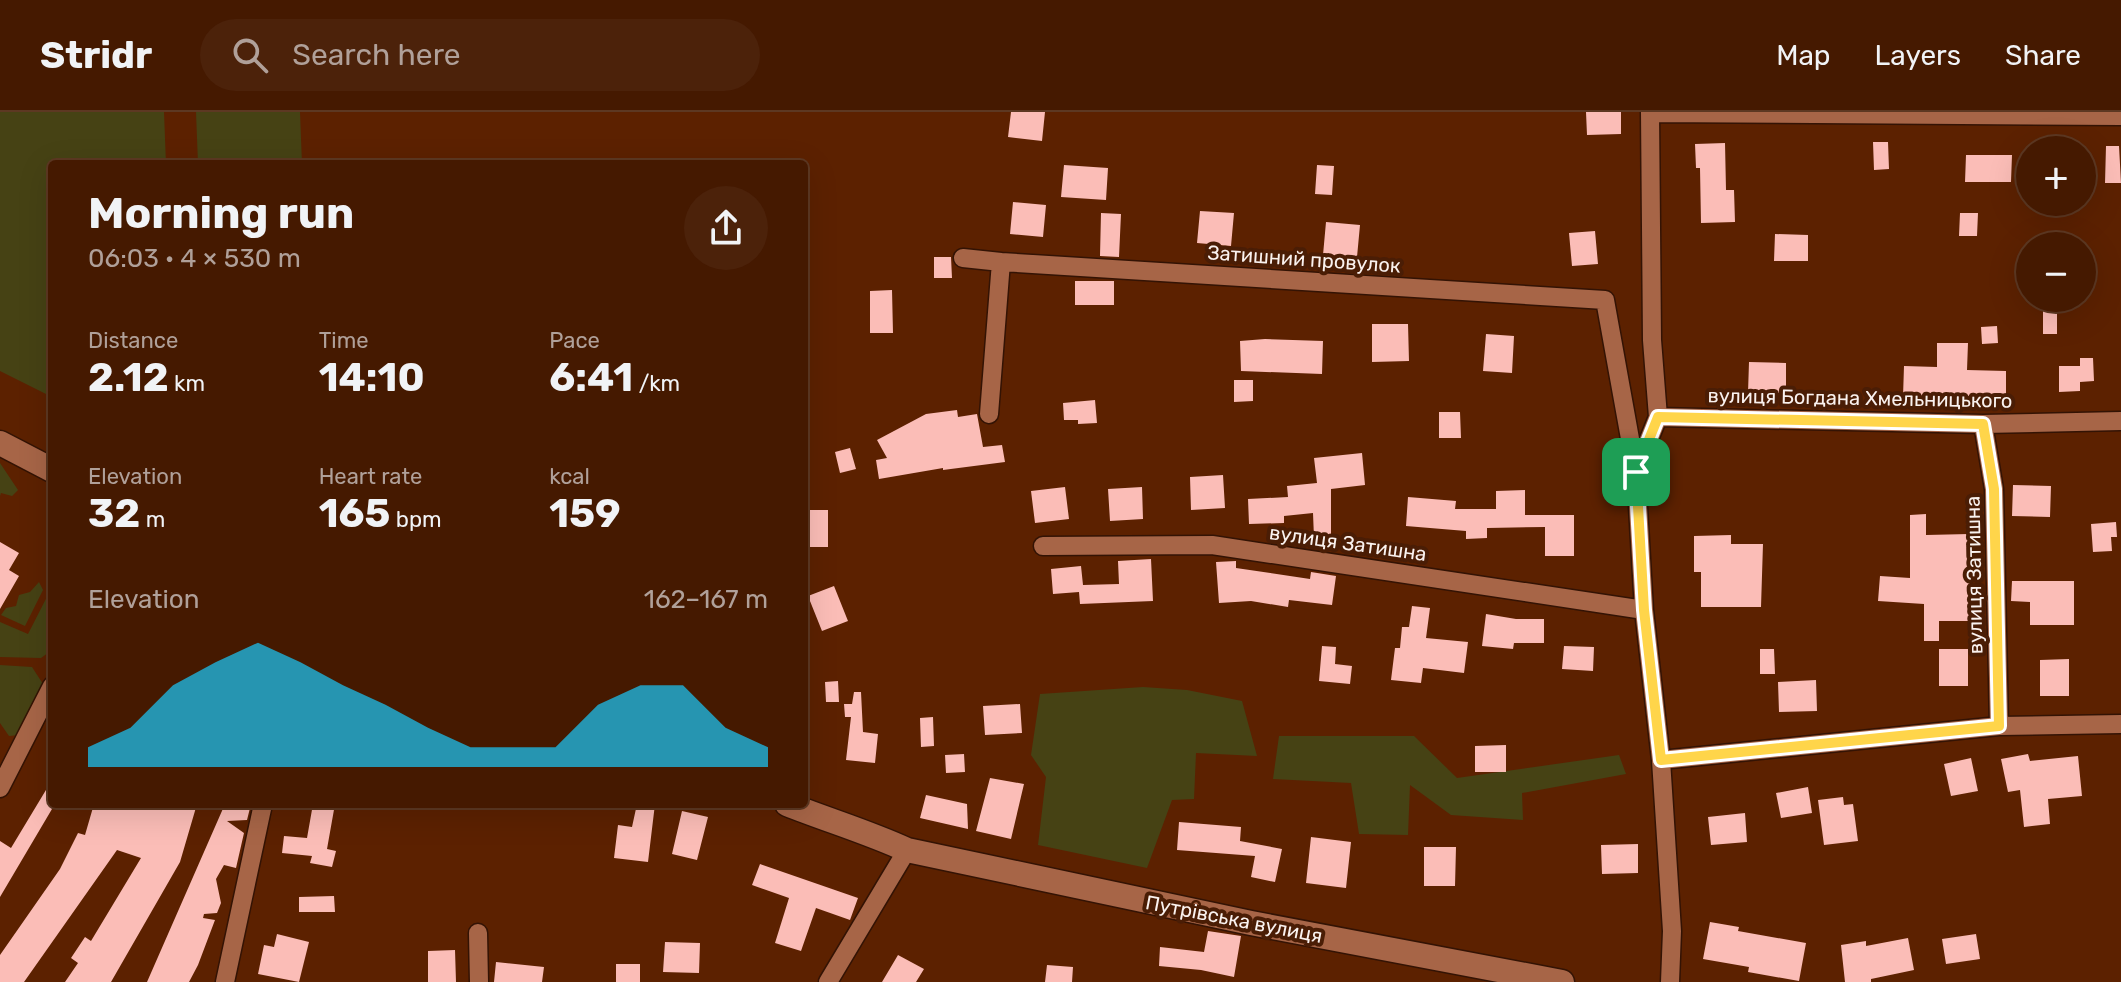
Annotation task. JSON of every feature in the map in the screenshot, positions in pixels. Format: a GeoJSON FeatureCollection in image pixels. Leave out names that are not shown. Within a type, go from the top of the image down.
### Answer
{"type":"FeatureCollection","features":[{"type":"Feature","properties":{"kind":"main road"},"geometry":{"type":"LineString","coordinates":[[0,443],[48,468]]}},
{"type":"Feature","properties":{"kind":"main road","name":"Путрівська вулиця"},"geometry":{"type":"LineString","coordinates":[[797,808],[865,831],[907,850],[1251,923],[1562,982]]}},
{"type":"Feature","properties":{"kind":"street"},"geometry":{"type":"LineString","coordinates":[[1670,982],[1672,931],[1661,760],[1644,610],[1636,472],[1658,417],[1652,340],[1650,112],[2121,116]]}},
{"type":"Feature","properties":{"kind":"street","name":"Затишний провулок"},"geometry":{"type":"LineString","coordinates":[[963,258],[1605,300],[1636,472]]}},
{"type":"Feature","properties":{"kind":"street"},"geometry":{"type":"LineString","coordinates":[[989,414],[1001,262]]}},
{"type":"Feature","properties":{"kind":"street","name":"вулиця Богдана Хмельницького"},"geometry":{"type":"LineString","coordinates":[[1658,417],[1983,424],[2121,421]]}},
{"type":"Feature","properties":{"kind":"street","name":"вулиця Затишна"},"geometry":{"type":"LineString","coordinates":[[1983,424],[1994,489],[1999,726]]}},
{"type":"Feature","properties":{"kind":"street","name":"вулиця Затишна"},"geometry":{"type":"LineString","coordinates":[[1043,546],[1212,545],[1644,610]]}},
{"type":"Feature","properties":{"kind":"street"},"geometry":{"type":"LineString","coordinates":[[0,788],[48,694]]}},
{"type":"Feature","properties":{"kind":"street"},"geometry":{"type":"LineString","coordinates":[[1661,760],[1999,726],[2121,724]]}},
{"type":"Feature","properties":{"kind":"street"},"geometry":{"type":"LineString","coordinates":[[225,982],[262,808]]}},
{"type":"Feature","properties":{"kind":"street"},"geometry":{"type":"LineString","coordinates":[[828,982],[907,850]]}},
{"type":"Feature","properties":{"kind":"street"},"geometry":{"type":"LineString","coordinates":[[478,933],[479,982]]}},
{"type":"Feature","properties":{"kind":"shaded area"},"geometry":{"type":"Polygon","coordinates":[[[0,112],[164,112],[166,160],[48,160],[48,395],[0,371],[0,112]]]}},
{"type":"Feature","properties":{"kind":"shaded area"},"geometry":{"type":"Polygon","coordinates":[[[196,112],[300,112],[302,160],[198,160],[196,112]]]}},
{"type":"Feature","properties":{"kind":"shaded area"},"geometry":{"type":"Polygon","coordinates":[[[0,463],[18,490],[12,496],[1,493],[0,496],[0,463]]]}},
{"type":"Feature","properties":{"kind":"shaded area"},"geometry":{"type":"Polygon","coordinates":[[[39,582],[43,590],[25,626],[1,615],[6,608],[16,606],[19,595],[30,592],[39,582]]]}},
{"type":"Feature","properties":{"kind":"shaded area"},"geometry":{"type":"Polygon","coordinates":[[[48,595],[48,653],[41,658],[0,657],[0,622],[28,634],[48,595]]]}},
{"type":"Feature","properties":{"kind":"shaded area"},"geometry":{"type":"Polygon","coordinates":[[[0,665],[32,667],[43,684],[19,735],[9,736],[0,723],[0,665]]]}},
{"type":"Feature","properties":{"kind":"shaded area"},"geometry":{"type":"Polygon","coordinates":[[[1143,687],[1187,690],[1242,701],[1257,756],[1196,753],[1194,799],[1172,800],[1147,868],[1038,845],[1046,777],[1031,755],[1040,694],[1143,687]]]}},
{"type":"Feature","properties":{"kind":"shaded area"},"geometry":{"type":"Polygon","coordinates":[[[1279,736],[1414,736],[1457,778],[1619,755],[1626,774],[1522,793],[1523,820],[1451,815],[1410,785],[1408,835],[1359,834],[1351,783],[1273,779],[1279,736]]]}},
{"type":"Feature","properties":{"kind":"building"},"geometry":{"type":"Polygon","coordinates":[[[1011,112],[1045,112],[1042,141],[1008,137],[1011,112]]]}},
{"type":"Feature","properties":{"kind":"building"},"geometry":{"type":"Polygon","coordinates":[[[1586,112],[1621,112],[1621,134],[1587,135],[1586,112]]]}},
{"type":"Feature","properties":{"kind":"building"},"geometry":{"type":"Polygon","coordinates":[[[1873,142],[1888,142],[1889,169],[1874,170],[1873,142]]]}},
{"type":"Feature","properties":{"kind":"building"},"geometry":{"type":"Polygon","coordinates":[[[1725,143],[1726,190],[1734,190],[1735,222],[1701,223],[1700,168],[1696,168],[1695,144],[1725,143]]]}},
{"type":"Feature","properties":{"kind":"building"},"geometry":{"type":"Polygon","coordinates":[[[2106,146],[2119,146],[2121,183],[2105,183],[2106,146]]]}},
{"type":"Feature","properties":{"kind":"building"},"geometry":{"type":"Polygon","coordinates":[[[1966,155],[2012,155],[2011,182],[1965,182],[1966,155]]]}},
{"type":"Feature","properties":{"kind":"building"},"geometry":{"type":"Polygon","coordinates":[[[1064,165],[1108,168],[1106,200],[1061,197],[1064,165]]]}},
{"type":"Feature","properties":{"kind":"building"},"geometry":{"type":"Polygon","coordinates":[[[1317,165],[1334,166],[1332,195],[1315,194],[1317,165]]]}},
{"type":"Feature","properties":{"kind":"building"},"geometry":{"type":"Polygon","coordinates":[[[1013,202],[1046,205],[1043,237],[1010,234],[1013,202]]]}},
{"type":"Feature","properties":{"kind":"building"},"geometry":{"type":"Polygon","coordinates":[[[1200,211],[1234,213],[1231,246],[1197,243],[1200,211]]]}},
{"type":"Feature","properties":{"kind":"building"},"geometry":{"type":"Polygon","coordinates":[[[1101,213],[1121,214],[1119,257],[1100,256],[1101,213]]]}},
{"type":"Feature","properties":{"kind":"building"},"geometry":{"type":"Polygon","coordinates":[[[1960,213],[1978,213],[1977,236],[1959,236],[1960,213]]]}},
{"type":"Feature","properties":{"kind":"building"},"geometry":{"type":"Polygon","coordinates":[[[1326,222],[1360,225],[1357,257],[1323,255],[1326,222]]]}},
{"type":"Feature","properties":{"kind":"building"},"geometry":{"type":"Polygon","coordinates":[[[1595,231],[1598,264],[1572,266],[1569,233],[1595,231]]]}},
{"type":"Feature","properties":{"kind":"building"},"geometry":{"type":"Polygon","coordinates":[[[1775,234],[1808,235],[1808,261],[1774,261],[1775,234]]]}},
{"type":"Feature","properties":{"kind":"building"},"geometry":{"type":"Polygon","coordinates":[[[934,257],[951,257],[952,278],[934,278],[934,257]]]}},
{"type":"Feature","properties":{"kind":"building"},"geometry":{"type":"Polygon","coordinates":[[[1075,281],[1114,281],[1114,305],[1075,305],[1075,281]]]}},
{"type":"Feature","properties":{"kind":"building"},"geometry":{"type":"Polygon","coordinates":[[[892,290],[893,333],[870,333],[870,291],[892,290]]]}},
{"type":"Feature","properties":{"kind":"building"},"geometry":{"type":"Polygon","coordinates":[[[2043,312],[2057,312],[2057,334],[2043,334],[2043,312]]]}},
{"type":"Feature","properties":{"kind":"building"},"geometry":{"type":"Polygon","coordinates":[[[1372,324],[1408,324],[1409,361],[1372,362],[1372,324]]]}},
{"type":"Feature","properties":{"kind":"building"},"geometry":{"type":"Polygon","coordinates":[[[1997,326],[1998,343],[1982,344],[1981,327],[1997,326]]]}},
{"type":"Feature","properties":{"kind":"building"},"geometry":{"type":"Polygon","coordinates":[[[1486,334],[1514,336],[1512,373],[1483,371],[1486,334]]]}},
{"type":"Feature","properties":{"kind":"building"},"geometry":{"type":"Polygon","coordinates":[[[1240,341],[1323,341],[1322,374],[1241,371],[1240,341]]]}},
{"type":"Feature","properties":{"kind":"building"},"geometry":{"type":"Polygon","coordinates":[[[1937,343],[1968,343],[1967,370],[2006,371],[2006,402],[1903,397],[1904,366],[1937,367],[1937,343]]]}},
{"type":"Feature","properties":{"kind":"building"},"geometry":{"type":"Polygon","coordinates":[[[2080,358],[2093,358],[2094,381],[2080,382],[2080,391],[2059,392],[2059,366],[2080,366],[2080,358]]]}},
{"type":"Feature","properties":{"kind":"building"},"geometry":{"type":"Polygon","coordinates":[[[1749,362],[1786,363],[1786,393],[1748,393],[1749,362]]]}},
{"type":"Feature","properties":{"kind":"building"},"geometry":{"type":"Polygon","coordinates":[[[1234,380],[1253,380],[1253,401],[1234,402],[1234,380]]]}},
{"type":"Feature","properties":{"kind":"building"},"geometry":{"type":"Polygon","coordinates":[[[1095,400],[1097,423],[1078,424],[1078,420],[1064,420],[1063,403],[1095,400]]]}},
{"type":"Feature","properties":{"kind":"building"},"geometry":{"type":"Polygon","coordinates":[[[957,410],[958,417],[977,414],[983,447],[1002,445],[1005,462],[879,479],[876,460],[887,458],[877,440],[926,414],[957,410]]]}},
{"type":"Feature","properties":{"kind":"building"},"geometry":{"type":"Polygon","coordinates":[[[1439,412],[1460,412],[1461,438],[1439,438],[1439,412]]]}},
{"type":"Feature","properties":{"kind":"building"},"geometry":{"type":"Polygon","coordinates":[[[850,448],[856,469],[840,473],[835,452],[850,448]]]}},
{"type":"Feature","properties":{"kind":"building"},"geometry":{"type":"Polygon","coordinates":[[[1362,453],[1365,485],[1331,489],[1331,538],[1314,538],[1313,513],[1284,516],[1284,523],[1249,524],[1248,499],[1288,497],[1287,486],[1317,483],[1314,458],[1362,453]]]}},
{"type":"Feature","properties":{"kind":"building"},"geometry":{"type":"Polygon","coordinates":[[[1223,475],[1225,508],[1191,510],[1190,477],[1223,475]]]}},
{"type":"Feature","properties":{"kind":"building"},"geometry":{"type":"Polygon","coordinates":[[[2013,485],[2051,486],[2050,517],[2012,516],[2013,485]]]}},
{"type":"Feature","properties":{"kind":"building"},"geometry":{"type":"Polygon","coordinates":[[[1065,487],[1069,519],[1035,523],[1031,491],[1065,487]]]}},
{"type":"Feature","properties":{"kind":"building"},"geometry":{"type":"Polygon","coordinates":[[[1142,487],[1143,519],[1110,521],[1108,489],[1142,487]]]}},
{"type":"Feature","properties":{"kind":"building"},"geometry":{"type":"Polygon","coordinates":[[[1525,490],[1525,515],[1574,515],[1574,556],[1545,556],[1545,527],[1487,528],[1487,538],[1466,539],[1466,531],[1406,526],[1408,497],[1456,501],[1455,509],[1496,509],[1496,491],[1525,490]]]}},
{"type":"Feature","properties":{"kind":"building"},"geometry":{"type":"Polygon","coordinates":[[[808,510],[828,510],[828,547],[808,547],[808,510]]]}},
{"type":"Feature","properties":{"kind":"building"},"geometry":{"type":"Polygon","coordinates":[[[1926,514],[1926,535],[1969,534],[1971,621],[1939,621],[1939,641],[1924,641],[1924,604],[1878,601],[1880,576],[1910,578],[1910,515],[1926,514]]]}},
{"type":"Feature","properties":{"kind":"building"},"geometry":{"type":"Polygon","coordinates":[[[2116,522],[2117,537],[2111,537],[2112,551],[2093,552],[2091,524],[2116,522]]]}},
{"type":"Feature","properties":{"kind":"building"},"geometry":{"type":"Polygon","coordinates":[[[1731,535],[1731,544],[1763,544],[1761,607],[1701,607],[1701,572],[1694,572],[1694,536],[1731,535]]]}},
{"type":"Feature","properties":{"kind":"building"},"geometry":{"type":"Polygon","coordinates":[[[0,542],[19,553],[9,570],[19,576],[0,609],[0,542]]]}},
{"type":"Feature","properties":{"kind":"building"},"geometry":{"type":"Polygon","coordinates":[[[1151,559],[1153,601],[1080,604],[1079,592],[1053,594],[1051,569],[1081,566],[1083,585],[1119,584],[1118,561],[1151,559]]]}},
{"type":"Feature","properties":{"kind":"building"},"geometry":{"type":"Polygon","coordinates":[[[1236,561],[1236,568],[1310,579],[1311,572],[1336,576],[1332,605],[1289,600],[1288,607],[1251,601],[1219,603],[1216,562],[1236,561]]]}},
{"type":"Feature","properties":{"kind":"building"},"geometry":{"type":"Polygon","coordinates":[[[2012,581],[2074,581],[2074,625],[2030,625],[2030,602],[2011,601],[2012,581]]]}},
{"type":"Feature","properties":{"kind":"building"},"geometry":{"type":"Polygon","coordinates":[[[834,586],[848,621],[822,631],[808,596],[834,586]]]}},
{"type":"Feature","properties":{"kind":"building"},"geometry":{"type":"Polygon","coordinates":[[[1412,606],[1430,608],[1426,638],[1468,642],[1464,673],[1423,668],[1421,683],[1391,680],[1395,648],[1400,648],[1402,627],[1409,627],[1412,606]]]}},
{"type":"Feature","properties":{"kind":"building"},"geometry":{"type":"Polygon","coordinates":[[[1486,614],[1516,619],[1544,619],[1544,643],[1514,643],[1513,649],[1482,646],[1486,614]]]}},
{"type":"Feature","properties":{"kind":"building"},"geometry":{"type":"Polygon","coordinates":[[[1322,646],[1336,647],[1335,664],[1352,666],[1350,684],[1319,681],[1322,646]]]}},
{"type":"Feature","properties":{"kind":"building"},"geometry":{"type":"Polygon","coordinates":[[[1564,646],[1594,647],[1593,671],[1562,669],[1564,646]]]}},
{"type":"Feature","properties":{"kind":"building"},"geometry":{"type":"Polygon","coordinates":[[[1760,649],[1774,649],[1775,674],[1760,674],[1760,649]]]}},
{"type":"Feature","properties":{"kind":"building"},"geometry":{"type":"Polygon","coordinates":[[[1939,649],[1968,649],[1968,686],[1939,686],[1939,649]]]}},
{"type":"Feature","properties":{"kind":"building"},"geometry":{"type":"Polygon","coordinates":[[[2069,659],[2069,696],[2040,696],[2040,660],[2069,659]]]}},
{"type":"Feature","properties":{"kind":"building"},"geometry":{"type":"Polygon","coordinates":[[[1816,680],[1817,711],[1779,712],[1778,682],[1816,680]]]}},
{"type":"Feature","properties":{"kind":"building"},"geometry":{"type":"Polygon","coordinates":[[[838,681],[839,702],[826,702],[825,682],[838,681]]]}},
{"type":"Feature","properties":{"kind":"building"},"geometry":{"type":"Polygon","coordinates":[[[854,692],[861,692],[863,732],[878,734],[875,763],[846,760],[851,717],[845,717],[844,704],[852,704],[854,692]]]}},
{"type":"Feature","properties":{"kind":"building"},"geometry":{"type":"Polygon","coordinates":[[[1020,704],[1022,733],[985,735],[983,706],[1020,704]]]}},
{"type":"Feature","properties":{"kind":"building"},"geometry":{"type":"Polygon","coordinates":[[[933,717],[934,746],[921,747],[920,718],[933,717]]]}},
{"type":"Feature","properties":{"kind":"building"},"geometry":{"type":"Polygon","coordinates":[[[1506,745],[1506,772],[1475,772],[1475,746],[1506,745]]]}},
{"type":"Feature","properties":{"kind":"building"},"geometry":{"type":"Polygon","coordinates":[[[964,754],[965,772],[946,773],[945,755],[964,754]]]}},
{"type":"Feature","properties":{"kind":"building"},"geometry":{"type":"Polygon","coordinates":[[[2028,754],[2030,761],[2078,756],[2082,796],[2048,799],[2050,824],[2024,827],[2020,790],[2008,792],[2001,759],[2028,754]]]}},
{"type":"Feature","properties":{"kind":"building"},"geometry":{"type":"Polygon","coordinates":[[[1971,758],[1978,791],[1951,796],[1944,764],[1971,758]]]}},
{"type":"Feature","properties":{"kind":"building"},"geometry":{"type":"Polygon","coordinates":[[[990,778],[1024,784],[1011,839],[976,831],[990,778]]]}},
{"type":"Feature","properties":{"kind":"building"},"geometry":{"type":"Polygon","coordinates":[[[48,787],[48,808],[52,809],[0,897],[0,841],[11,848],[48,787]]]}},
{"type":"Feature","properties":{"kind":"building"},"geometry":{"type":"Polygon","coordinates":[[[1808,787],[1812,813],[1781,818],[1776,793],[1808,787]]]}},
{"type":"Feature","properties":{"kind":"building"},"geometry":{"type":"Polygon","coordinates":[[[926,795],[967,804],[968,829],[920,818],[926,795]]]}},
{"type":"Feature","properties":{"kind":"building"},"geometry":{"type":"Polygon","coordinates":[[[1843,797],[1844,805],[1853,804],[1858,841],[1824,845],[1818,800],[1843,797]]]}},
{"type":"Feature","properties":{"kind":"building"},"geometry":{"type":"Polygon","coordinates":[[[93,808],[196,808],[180,862],[111,982],[65,982],[78,963],[71,958],[85,937],[91,941],[141,858],[117,850],[24,982],[0,982],[0,955],[60,869],[78,833],[85,835],[93,808]]]}},
{"type":"Feature","properties":{"kind":"building"},"geometry":{"type":"Polygon","coordinates":[[[223,808],[250,808],[247,820],[227,821],[244,833],[236,868],[224,865],[216,879],[221,903],[217,913],[204,914],[203,918],[215,920],[189,982],[147,982],[223,808]]]}},
{"type":"Feature","properties":{"kind":"building"},"geometry":{"type":"Polygon","coordinates":[[[312,808],[334,808],[327,849],[336,851],[332,867],[310,863],[312,856],[282,853],[284,836],[307,838],[312,808]]]}},
{"type":"Feature","properties":{"kind":"building"},"geometry":{"type":"Polygon","coordinates":[[[636,808],[655,808],[648,862],[614,858],[618,825],[632,827],[636,808]]]}},
{"type":"Feature","properties":{"kind":"building"},"geometry":{"type":"Polygon","coordinates":[[[682,811],[708,817],[697,860],[672,854],[682,811]]]}},
{"type":"Feature","properties":{"kind":"building"},"geometry":{"type":"Polygon","coordinates":[[[1745,813],[1747,842],[1711,845],[1708,817],[1745,813]]]}},
{"type":"Feature","properties":{"kind":"building"},"geometry":{"type":"Polygon","coordinates":[[[1179,822],[1241,827],[1240,841],[1282,849],[1275,882],[1251,877],[1255,856],[1177,850],[1179,822]]]}},
{"type":"Feature","properties":{"kind":"building"},"geometry":{"type":"Polygon","coordinates":[[[1311,837],[1351,842],[1346,888],[1306,883],[1311,837]]]}},
{"type":"Feature","properties":{"kind":"building"},"geometry":{"type":"Polygon","coordinates":[[[1638,844],[1638,873],[1602,874],[1601,845],[1638,844]]]}},
{"type":"Feature","properties":{"kind":"building"},"geometry":{"type":"Polygon","coordinates":[[[1424,847],[1456,847],[1455,886],[1424,886],[1424,847]]]}},
{"type":"Feature","properties":{"kind":"building"},"geometry":{"type":"Polygon","coordinates":[[[760,864],[858,898],[850,920],[816,908],[801,951],[775,943],[789,898],[752,885],[760,864]]]}},
{"type":"Feature","properties":{"kind":"building"},"geometry":{"type":"Polygon","coordinates":[[[334,896],[335,912],[299,912],[299,897],[334,896]]]}},
{"type":"Feature","properties":{"kind":"building"},"geometry":{"type":"Polygon","coordinates":[[[1710,922],[1739,927],[1738,931],[1806,943],[1799,981],[1748,972],[1749,967],[1703,959],[1710,922]]]}},
{"type":"Feature","properties":{"kind":"building"},"geometry":{"type":"Polygon","coordinates":[[[1208,931],[1241,936],[1234,977],[1159,966],[1160,947],[1204,952],[1208,931]]]}},
{"type":"Feature","properties":{"kind":"building"},"geometry":{"type":"Polygon","coordinates":[[[277,934],[309,942],[299,982],[258,974],[264,945],[274,947],[277,934]]]}},
{"type":"Feature","properties":{"kind":"building"},"geometry":{"type":"Polygon","coordinates":[[[1976,934],[1980,959],[1946,964],[1942,939],[1976,934]]]}},
{"type":"Feature","properties":{"kind":"building"},"geometry":{"type":"Polygon","coordinates":[[[1908,938],[1914,970],[1871,979],[1871,982],[1845,982],[1841,945],[1866,941],[1866,946],[1908,938]]]}},
{"type":"Feature","properties":{"kind":"building"},"geometry":{"type":"Polygon","coordinates":[[[665,942],[700,943],[699,973],[663,972],[665,942]]]}},
{"type":"Feature","properties":{"kind":"building"},"geometry":{"type":"Polygon","coordinates":[[[455,950],[456,982],[428,982],[428,951],[455,950]]]}},
{"type":"Feature","properties":{"kind":"building"},"geometry":{"type":"Polygon","coordinates":[[[898,955],[924,969],[916,982],[882,982],[898,955]]]}},
{"type":"Feature","properties":{"kind":"building"},"geometry":{"type":"Polygon","coordinates":[[[496,962],[544,967],[542,982],[494,982],[496,962]]]}},
{"type":"Feature","properties":{"kind":"building"},"geometry":{"type":"Polygon","coordinates":[[[616,964],[640,964],[640,982],[616,982],[616,964]]]}},
{"type":"Feature","properties":{"kind":"building"},"geometry":{"type":"Polygon","coordinates":[[[1047,965],[1073,967],[1072,982],[1045,982],[1047,965]]]}},
{"type":"Feature","properties":{"kind":"route"},"geometry":{"type":"LineString","coordinates":[[1658,417],[1983,424],[1994,489],[1999,726],[1661,760],[1644,610],[1636,472],[1658,417]]}}]}
